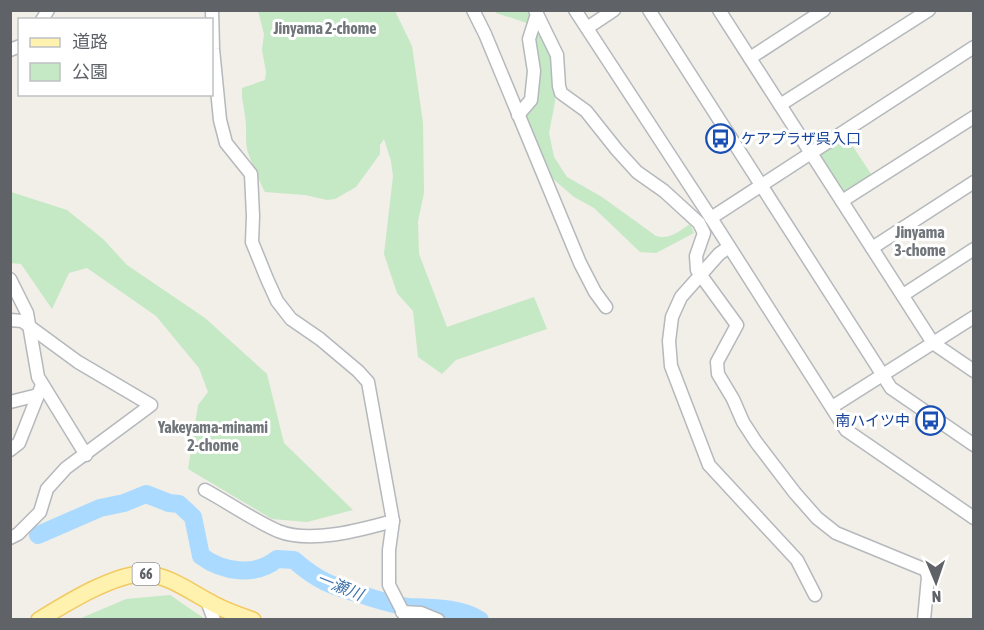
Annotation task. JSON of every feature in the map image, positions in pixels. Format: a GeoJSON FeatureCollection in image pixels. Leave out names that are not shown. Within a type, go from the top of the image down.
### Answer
{"type":"FeatureCollection","features":[{"type":"Feature","properties":{"kind":"main road","name":"66"},"geometry":{"type":"LineString","coordinates":[[39,620],[73,599],[119,579],[146,574],[182,587],[207,601],[253,620]]}},
{"type":"Feature","properties":{"kind":"street"},"geometry":{"type":"LineString","coordinates":[[473,10],[580,263],[595,292],[606,307]]}},
{"type":"Feature","properties":{"kind":"street"},"geometry":{"type":"LineString","coordinates":[[575,10],[846,430],[974,518]]}},
{"type":"Feature","properties":{"kind":"street"},"geometry":{"type":"LineString","coordinates":[[587,28],[614,10]]}},
{"type":"Feature","properties":{"kind":"street"},"geometry":{"type":"LineString","coordinates":[[649,10],[891,388],[974,445]]}},
{"type":"Feature","properties":{"kind":"street"},"geometry":{"type":"LineString","coordinates":[[750,58],[824,10]]}},
{"type":"Feature","properties":{"kind":"street"},"geometry":{"type":"LineString","coordinates":[[780,105],[929,10]]}},
{"type":"Feature","properties":{"kind":"street"},"geometry":{"type":"LineString","coordinates":[[721,11],[933,343],[974,371]]}},
{"type":"Feature","properties":{"kind":"street"},"geometry":{"type":"LineString","coordinates":[[518,115],[531,100],[534,71],[529,39],[536,12]]}},
{"type":"Feature","properties":{"kind":"street"},"geometry":{"type":"LineString","coordinates":[[536,12],[557,55],[558,86],[561,93],[586,111],[638,172],[664,191],[699,223],[704,233],[696,256],[697,270],[737,325],[717,362],[718,374],[743,422],[795,493],[817,518],[836,533],[926,570],[928,577],[924,620]]}},
{"type":"Feature","properties":{"kind":"street"},"geometry":{"type":"LineString","coordinates":[[711,218],[974,47]]}},
{"type":"Feature","properties":{"kind":"street"},"geometry":{"type":"LineString","coordinates":[[213,49],[220,120],[226,143],[251,174],[252,242],[277,301],[291,319],[320,339],[368,382],[393,521],[389,550],[389,585],[404,616],[421,613],[438,620]]}},
{"type":"Feature","properties":{"kind":"street"},"geometry":{"type":"LineString","coordinates":[[842,201],[974,117]]}},
{"type":"Feature","properties":{"kind":"street"},"geometry":{"type":"LineString","coordinates":[[872,248],[974,182]]}},
{"type":"Feature","properties":{"kind":"street"},"geometry":{"type":"LineString","coordinates":[[729,247],[719,254],[681,297],[672,316],[669,341],[671,366],[709,465],[797,560],[815,595]]}},
{"type":"Feature","properties":{"kind":"street"},"geometry":{"type":"LineString","coordinates":[[903,295],[974,249]]}},
{"type":"Feature","properties":{"kind":"street"},"geometry":{"type":"LineString","coordinates":[[10,279],[27,313],[40,390],[86,454]]}},
{"type":"Feature","properties":{"kind":"street"},"geometry":{"type":"LineString","coordinates":[[832,407],[974,317]]}},
{"type":"Feature","properties":{"kind":"street"},"geometry":{"type":"LineString","coordinates":[[10,320],[22,321],[78,362],[151,405],[66,468],[47,489],[40,512],[18,534],[10,537]]}},
{"type":"Feature","properties":{"kind":"street"},"geometry":{"type":"LineString","coordinates":[[10,402],[40,390]]}},
{"type":"Feature","properties":{"kind":"street"},"geometry":{"type":"LineString","coordinates":[[10,450],[19,443],[40,390]]}},
{"type":"Feature","properties":{"kind":"street"},"geometry":{"type":"LineString","coordinates":[[205,490],[280,532],[303,536],[350,533],[393,521]]}},
{"type":"Feature","properties":{"kind":"street"},"geometry":{"type":"LineString","coordinates":[[207,601],[214,620]]}},
{"type":"Feature","properties":{"kind":"green space"},"geometry":{"type":"Polygon","coordinates":[[[258,11],[395,11],[412,46],[423,123],[424,193],[418,221],[419,254],[447,327],[534,297],[547,329],[456,360],[442,374],[418,357],[413,311],[397,293],[384,254],[393,176],[384,139],[380,145],[380,154],[356,187],[335,199],[265,192],[247,149],[242,95],[242,88],[265,80],[262,50],[264,34],[258,11]]]}},
{"type":"Feature","properties":{"kind":"green space"},"geometry":{"type":"Polygon","coordinates":[[[495,11],[527,11],[541,31],[555,64],[555,102],[549,133],[554,157],[567,177],[602,197],[656,236],[670,236],[690,224],[694,233],[656,253],[640,252],[594,208],[574,197],[545,172],[523,118],[532,104],[531,29],[527,23],[495,11]]]}},
{"type":"Feature","properties":{"kind":"green space"},"geometry":{"type":"Polygon","coordinates":[[[844,133],[875,180],[842,201],[811,153],[844,133]]]}},
{"type":"Feature","properties":{"kind":"green space"},"geometry":{"type":"Polygon","coordinates":[[[11,192],[67,210],[103,239],[127,265],[205,318],[267,374],[284,443],[353,510],[307,522],[272,519],[188,469],[198,405],[208,392],[199,368],[156,316],[87,268],[69,273],[52,309],[21,264],[11,263],[11,192]]]}},
{"type":"Feature","properties":{"kind":"green space"},"geometry":{"type":"Polygon","coordinates":[[[170,595],[205,619],[79,619],[126,599],[170,595]]]}},
{"type":"Feature","properties":{"kind":"waterway","name":"一瀬川"},"geometry":{"type":"LineString","coordinates":[[38,535],[100,508],[124,503],[146,494],[169,503],[179,504],[193,517],[201,556],[219,566],[249,570],[268,565],[277,559],[294,560],[313,575],[349,591],[408,607],[454,610],[480,620]]}},
{"type":"Feature","properties":{"kind":"place","name":"ケアプラザ呉入口"},"geometry":{"type":"Point","coordinates":[720,138]}},
{"type":"Feature","properties":{"kind":"place","name":"南ハイツ中"},"geometry":{"type":"Point","coordinates":[931,420]}},
{"type":"Feature","properties":{"kind":"district","name":"Jinyama 2-chome"},"geometry":{"type":"Point","coordinates":[325,28]}},
{"type":"Feature","properties":{"kind":"district","name":"Jinyama 3-chome"},"geometry":{"type":"Point","coordinates":[920,241]}},
{"type":"Feature","properties":{"kind":"district","name":"Yakeyama-minami 2-chome"},"geometry":{"type":"Point","coordinates":[213,436]}}]}
